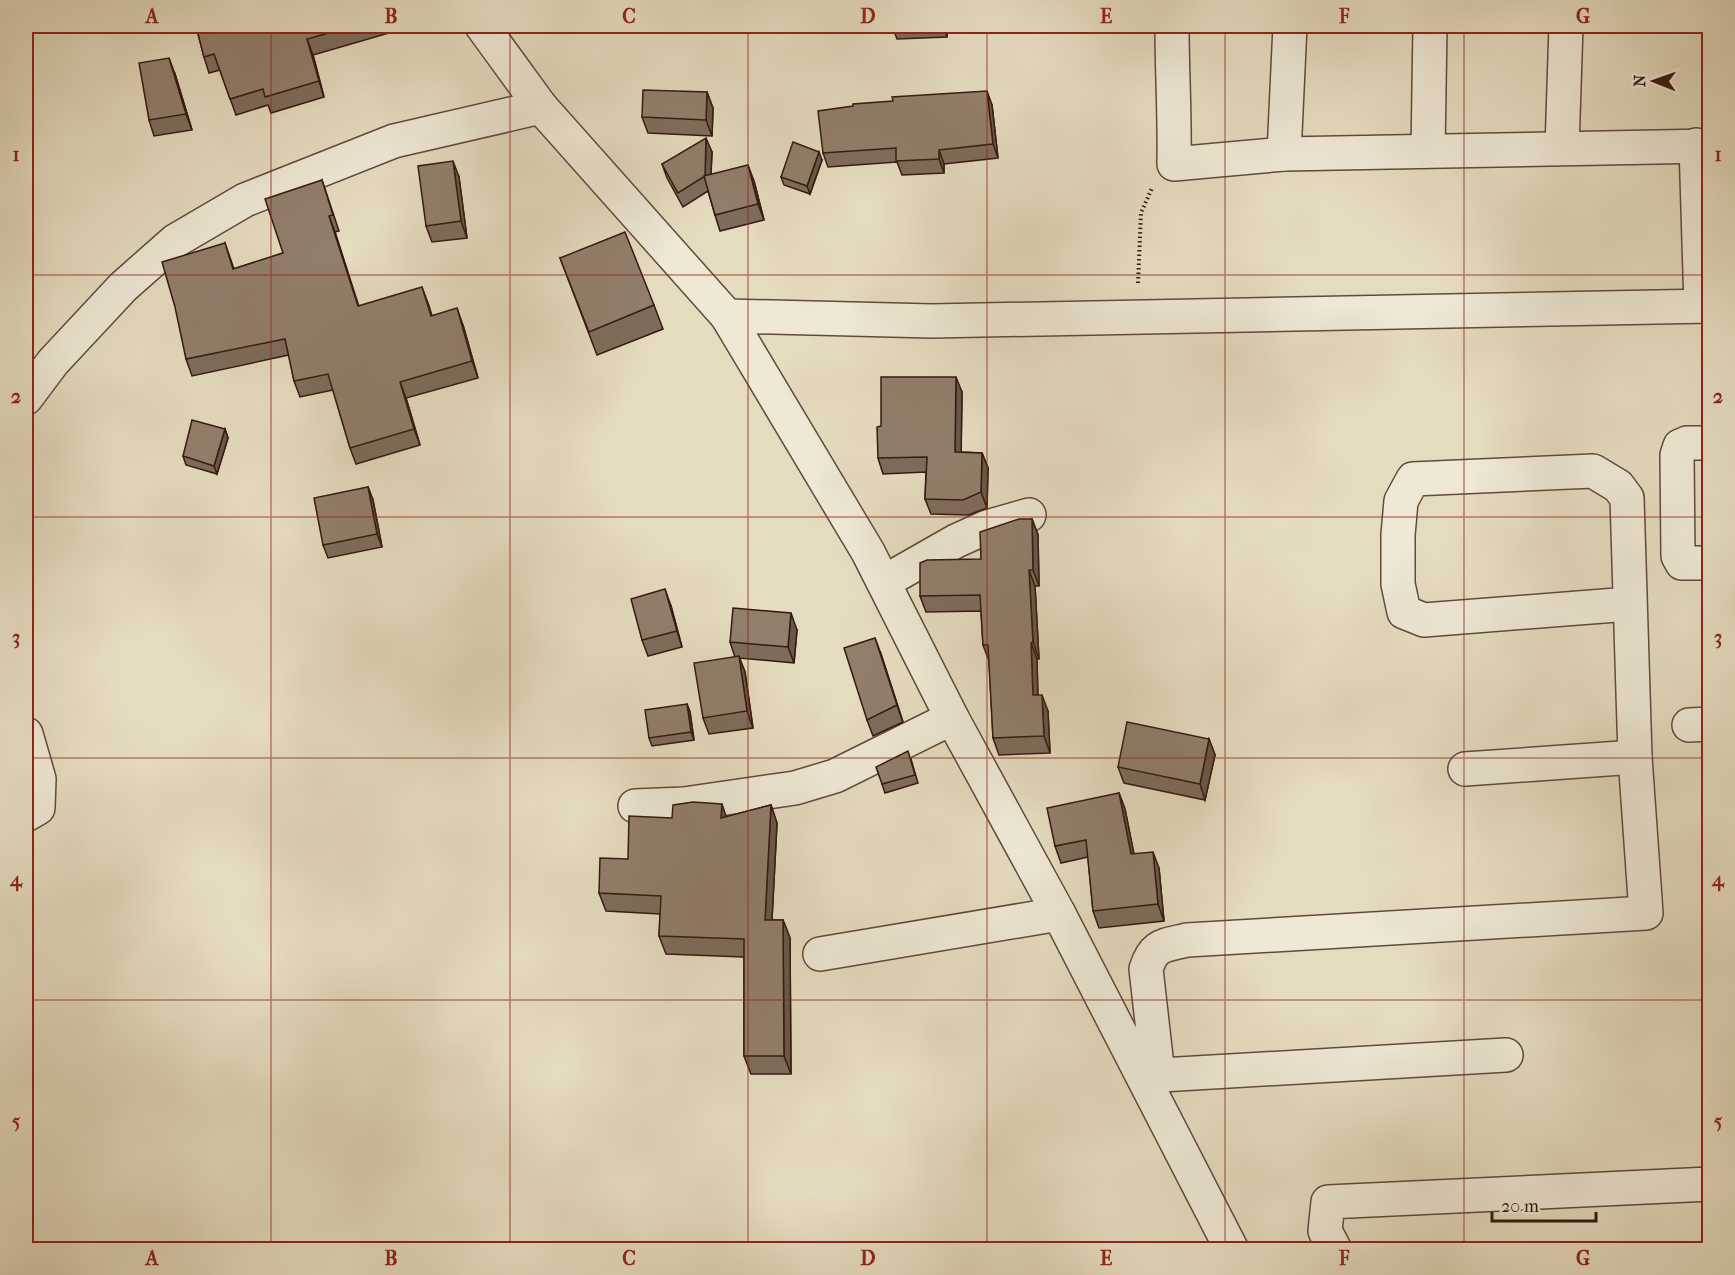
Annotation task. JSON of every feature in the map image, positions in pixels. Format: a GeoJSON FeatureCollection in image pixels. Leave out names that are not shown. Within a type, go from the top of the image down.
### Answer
{"type":"FeatureCollection","features":[{"type":"Feature","properties":{"kind":"street"},"geometry":{"type":"LineString","coordinates":[[482,26],[541,107],[727,316],[868,552],[952,718],[1151,1076],[1232,1250]]}},
{"type":"Feature","properties":{"kind":"street"},"geometry":{"type":"LineString","coordinates":[[727,316],[932,321],[1705,306],[1703,146],[1284,154],[1174,164],[1172,26]]}},
{"type":"Feature","properties":{"kind":"street"},"geometry":{"type":"LineString","coordinates":[[1284,154],[1290,26]]}},
{"type":"Feature","properties":{"kind":"street"},"geometry":{"type":"LineString","coordinates":[[1428,151],[1430,26]]}},
{"type":"Feature","properties":{"kind":"street"},"geometry":{"type":"LineString","coordinates":[[1562,148],[1566,26]]}},
{"type":"Feature","properties":{"kind":"street"},"geometry":{"type":"LineString","coordinates":[[26,398],[53,362],[123,287],[175,241],[245,200],[394,141],[541,107]]}},
{"type":"Feature","properties":{"kind":"street"},"geometry":{"type":"LineString","coordinates":[[1710,443],[1687,443],[1680,447],[1677,455],[1678,556],[1682,563],[1710,563]]}},
{"type":"Feature","properties":{"kind":"street"},"geometry":{"type":"LineString","coordinates":[[1151,1076],[1146,969],[1151,954],[1163,946],[1187,940],[1646,913],[1635,757],[1627,498],[1618,486],[1593,471],[1413,479],[1401,501],[1398,535],[1398,584],[1404,612],[1424,620],[1629,604]]}},
{"type":"Feature","properties":{"kind":"street"},"geometry":{"type":"LineString","coordinates":[[884,582],[987,526],[1029,515]]}},
{"type":"Feature","properties":{"kind":"street"},"geometry":{"type":"LineString","coordinates":[[635,806],[684,804],[795,788],[835,776],[952,718]]}},
{"type":"Feature","properties":{"kind":"street"},"geometry":{"type":"LineString","coordinates":[[26,734],[39,779],[38,808],[26,815]]}},
{"type":"Feature","properties":{"kind":"street"},"geometry":{"type":"LineString","coordinates":[[1465,768],[1635,757]]}},
{"type":"Feature","properties":{"kind":"street"},"geometry":{"type":"LineString","coordinates":[[820,954],[1059,914]]}},
{"type":"Feature","properties":{"kind":"street"},"geometry":{"type":"LineString","coordinates":[[1151,1076],[1506,1055]]}},
{"type":"Feature","properties":{"kind":"street"},"geometry":{"type":"LineString","coordinates":[[1335,1250],[1325,1231],[1328,1202],[1710,1184]]}},
{"type":"Feature","properties":{"kind":"path"},"geometry":{"type":"LineString","coordinates":[[1137,317],[1141,213],[1157,179],[1174,164]]}},
{"type":"Feature","properties":{"kind":"building"},"geometry":{"type":"Polygon","coordinates":[[[196,26],[354,26],[307,39],[319,81],[265,97],[263,89],[230,99],[214,54],[204,57],[196,26]]]}},
{"type":"Feature","properties":{"kind":"building"},"geometry":{"type":"Polygon","coordinates":[[[169,58],[186,114],[149,120],[139,63],[169,58]]]}},
{"type":"Feature","properties":{"kind":"building"},"geometry":{"type":"Polygon","coordinates":[[[643,90],[707,92],[706,120],[642,117],[643,90]]]}},
{"type":"Feature","properties":{"kind":"building"},"geometry":{"type":"Polygon","coordinates":[[[987,91],[993,144],[939,150],[939,159],[896,161],[896,148],[823,153],[818,111],[853,106],[853,104],[893,101],[892,97],[987,91]]]}},
{"type":"Feature","properties":{"kind":"building"},"geometry":{"type":"Polygon","coordinates":[[[706,138],[705,176],[678,193],[662,164],[706,138]]]}},
{"type":"Feature","properties":{"kind":"building"},"geometry":{"type":"Polygon","coordinates":[[[793,142],[819,152],[807,186],[781,177],[793,142]]]}},
{"type":"Feature","properties":{"kind":"building"},"geometry":{"type":"Polygon","coordinates":[[[453,161],[461,221],[426,226],[418,166],[453,161]]]}},
{"type":"Feature","properties":{"kind":"building"},"geometry":{"type":"Polygon","coordinates":[[[748,165],[758,204],[715,215],[704,176],[748,165]]]}},
{"type":"Feature","properties":{"kind":"building"},"geometry":{"type":"Polygon","coordinates":[[[322,180],[333,215],[329,216],[358,306],[422,287],[431,316],[457,308],[472,361],[400,382],[414,429],[350,448],[328,374],[294,381],[285,339],[186,359],[175,307],[162,262],[225,243],[233,269],[283,253],[265,199],[322,180]]]}},
{"type":"Feature","properties":{"kind":"building"},"geometry":{"type":"Polygon","coordinates":[[[625,232],[654,305],[589,332],[560,258],[625,232]]]}},
{"type":"Feature","properties":{"kind":"building"},"geometry":{"type":"Polygon","coordinates":[[[881,377],[956,377],[955,452],[982,453],[981,492],[963,500],[925,499],[927,457],[878,458],[877,427],[881,426],[881,377]]]}},
{"type":"Feature","properties":{"kind":"building"},"geometry":{"type":"Polygon","coordinates":[[[192,420],[225,429],[214,466],[183,456],[192,420]]]}},
{"type":"Feature","properties":{"kind":"building"},"geometry":{"type":"Polygon","coordinates":[[[368,487],[377,534],[323,545],[314,498],[368,487]]]}},
{"type":"Feature","properties":{"kind":"building"},"geometry":{"type":"Polygon","coordinates":[[[1019,519],[1032,519],[1033,570],[1029,570],[1033,695],[1042,695],[1044,736],[993,738],[988,645],[983,645],[980,595],[920,596],[920,563],[927,560],[981,559],[980,532],[1019,519]]]}},
{"type":"Feature","properties":{"kind":"building"},"geometry":{"type":"Polygon","coordinates":[[[665,589],[677,631],[642,640],[631,599],[665,589]]]}},
{"type":"Feature","properties":{"kind":"building"},"geometry":{"type":"Polygon","coordinates":[[[733,608],[791,613],[788,647],[730,642],[733,608]]]}},
{"type":"Feature","properties":{"kind":"building"},"geometry":{"type":"Polygon","coordinates":[[[875,638],[897,705],[867,720],[844,648],[875,638]]]}},
{"type":"Feature","properties":{"kind":"building"},"geometry":{"type":"Polygon","coordinates":[[[739,656],[747,711],[703,718],[694,663],[739,656]]]}},
{"type":"Feature","properties":{"kind":"building"},"geometry":{"type":"Polygon","coordinates":[[[687,704],[691,732],[649,738],[645,710],[687,704]]]}},
{"type":"Feature","properties":{"kind":"building"},"geometry":{"type":"Polygon","coordinates":[[[1127,722],[1209,739],[1200,784],[1118,767],[1127,722]]]}},
{"type":"Feature","properties":{"kind":"building"},"geometry":{"type":"Polygon","coordinates":[[[908,751],[915,775],[882,784],[876,767],[908,751]]]}},
{"type":"Feature","properties":{"kind":"building"},"geometry":{"type":"Polygon","coordinates":[[[1119,793],[1131,854],[1153,852],[1158,904],[1093,911],[1086,840],[1055,846],[1047,808],[1119,793]]]}},
{"type":"Feature","properties":{"kind":"building"},"geometry":{"type":"Polygon","coordinates":[[[693,802],[722,804],[721,818],[771,805],[765,920],[783,920],[784,1056],[744,1056],[744,939],[659,936],[661,896],[599,893],[600,858],[628,859],[629,816],[672,818],[673,805],[693,802]]]}}]}
